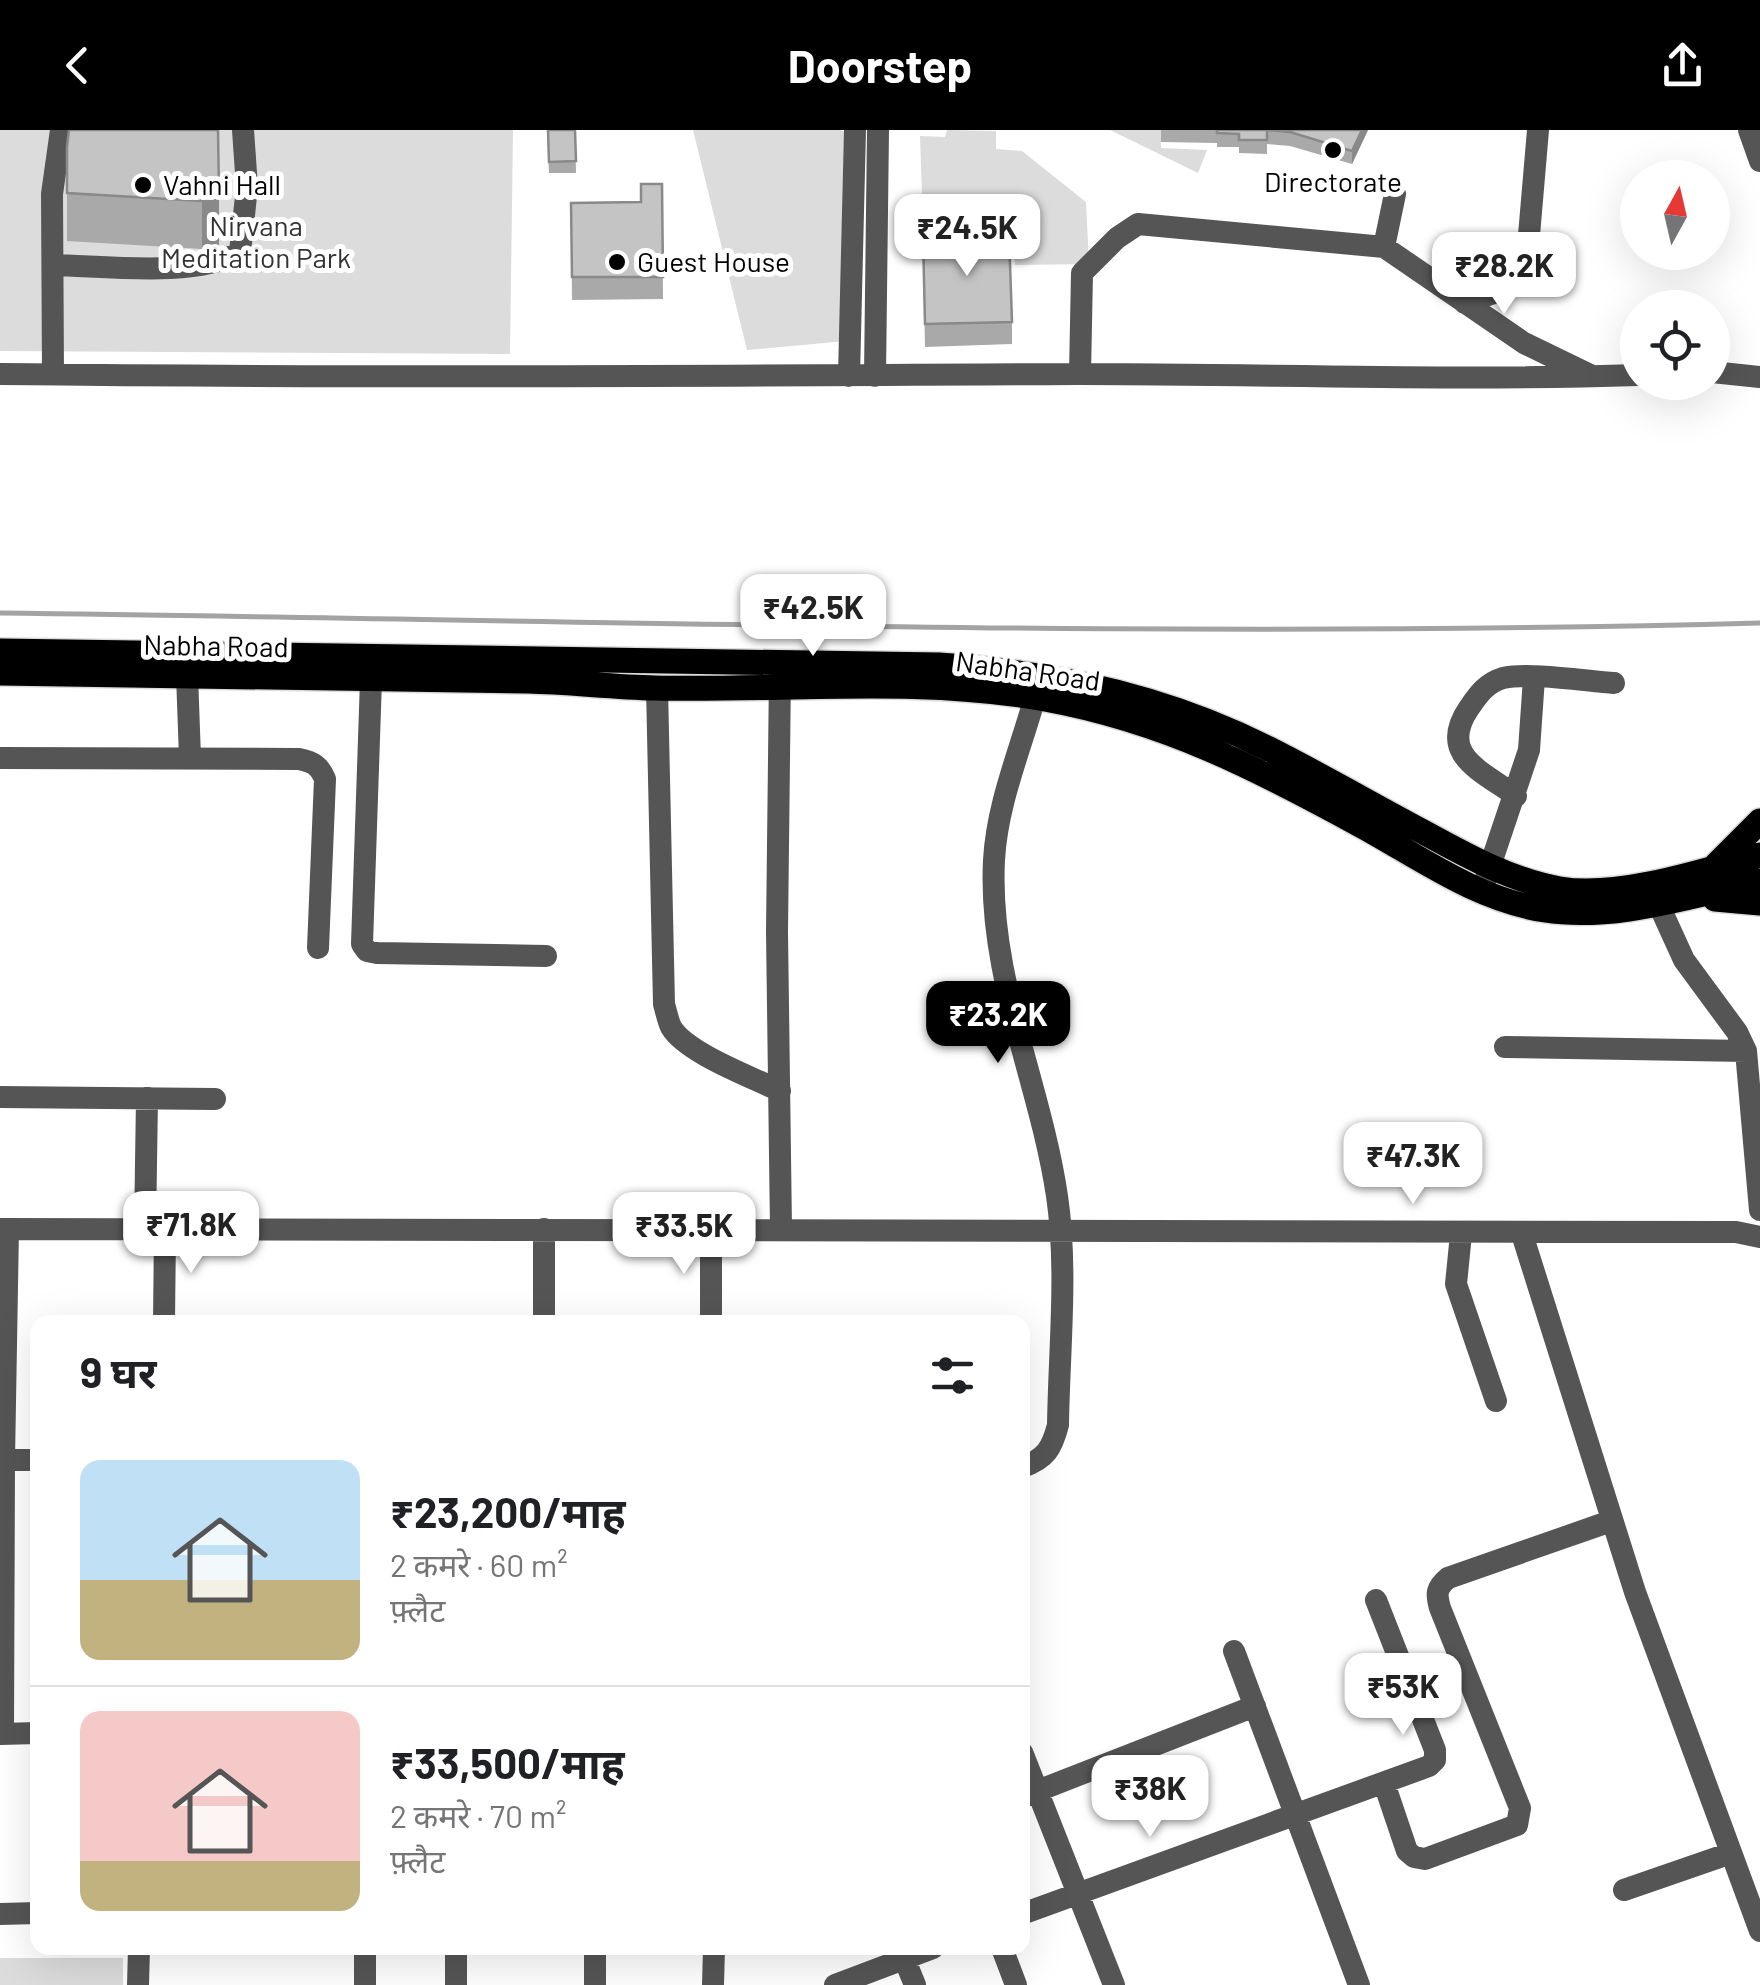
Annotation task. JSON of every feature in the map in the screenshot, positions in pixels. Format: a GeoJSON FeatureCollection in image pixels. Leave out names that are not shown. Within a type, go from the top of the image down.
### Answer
{"type":"FeatureCollection","features":[{"type":"Feature","properties":{"kind":"main road","name":"Nabha Road"},"geometry":{"type":"LineString","coordinates":[[0,651],[780,675],[1035,698],[1155,725],[1242,761],[1482,892],[1546,910],[1578,912],[1658,903],[1760,881]]}},
{"type":"Feature","properties":{"kind":"main road","name":"Nabha Road"},"geometry":{"type":"LineString","coordinates":[[0,673],[532,681],[657,688],[939,665],[1006,670],[1121,694],[1214,724],[1491,867],[1561,890],[1622,888],[1760,855]]}},
{"type":"Feature","properties":{"kind":"main road"},"geometry":{"type":"LineString","coordinates":[[1713,868],[1760,821]]}},
{"type":"Feature","properties":{"kind":"main road"},"geometry":{"type":"LineString","coordinates":[[1691,896],[1760,903]]}},
{"type":"Feature","properties":{"kind":"street"},"geometry":{"type":"LineString","coordinates":[[53,374],[52,194],[61,130]]}},
{"type":"Feature","properties":{"kind":"street"},"geometry":{"type":"LineString","coordinates":[[53,264],[196,267],[224,261],[240,252],[247,187],[243,130]]}},
{"type":"Feature","properties":{"kind":"street"},"geometry":{"type":"LineString","coordinates":[[850,376],[855,130]]}},
{"type":"Feature","properties":{"kind":"street"},"geometry":{"type":"LineString","coordinates":[[875,376],[878,130]]}},
{"type":"Feature","properties":{"kind":"street"},"geometry":{"type":"LineString","coordinates":[[1466,302],[1525,282],[1538,130]]}},
{"type":"Feature","properties":{"kind":"street"},"geometry":{"type":"LineString","coordinates":[[1749,130],[1760,161]]}},
{"type":"Feature","properties":{"kind":"street"},"geometry":{"type":"LineString","coordinates":[[1384,246],[1395,194]]}},
{"type":"Feature","properties":{"kind":"street"},"geometry":{"type":"LineString","coordinates":[[1080,374],[1082,273],[1117,238],[1138,224],[1384,246],[1524,343],[1592,376]]}},
{"type":"Feature","properties":{"kind":"street"},"geometry":{"type":"LineString","coordinates":[[1508,378],[1524,369],[1528,356],[1524,343]]}},
{"type":"Feature","properties":{"kind":"street"},"geometry":{"type":"LineString","coordinates":[[0,374],[1508,378],[1620,375]]}},
{"type":"Feature","properties":{"kind":"street"},"geometry":{"type":"LineString","coordinates":[[1730,374],[1760,377]]}},
{"type":"Feature","properties":{"kind":"street"},"geometry":{"type":"LineString","coordinates":[[187,674],[190,758]]}},
{"type":"Feature","properties":{"kind":"street"},"geometry":{"type":"LineString","coordinates":[[780,675],[782,1229]]}},
{"type":"Feature","properties":{"kind":"street"},"geometry":{"type":"LineString","coordinates":[[1516,796],[1470,762],[1459,749],[1455,736],[1458,723],[1489,684],[1503,678],[1614,683]]}},
{"type":"Feature","properties":{"kind":"street"},"geometry":{"type":"LineString","coordinates":[[1482,892],[1529,750],[1534,678]]}},
{"type":"Feature","properties":{"kind":"street"},"geometry":{"type":"LineString","coordinates":[[371,680],[362,944],[367,951],[378,953],[546,956]]}},
{"type":"Feature","properties":{"kind":"street"},"geometry":{"type":"LineString","coordinates":[[657,688],[664,1004],[671,1027],[706,1054],[780,1091]]}},
{"type":"Feature","properties":{"kind":"street"},"geometry":{"type":"LineString","coordinates":[[1030,1464],[1052,1448],[1058,1425],[1061,1232],[1050,1152],[1008,1004],[994,912],[994,857],[1001,808],[1035,698]]}},
{"type":"Feature","properties":{"kind":"street"},"geometry":{"type":"LineString","coordinates":[[0,758],[299,760],[320,768],[325,779],[318,948]]}},
{"type":"Feature","properties":{"kind":"street"},"geometry":{"type":"LineString","coordinates":[[1658,903],[1684,960],[1737,1032],[1746,1051],[1760,1210]]}},
{"type":"Feature","properties":{"kind":"street"},"geometry":{"type":"LineString","coordinates":[[1505,1047],[1746,1051]]}},
{"type":"Feature","properties":{"kind":"street"},"geometry":{"type":"LineString","coordinates":[[0,1097],[215,1099]]}},
{"type":"Feature","properties":{"kind":"street"},"geometry":{"type":"LineString","coordinates":[[147,1098],[163,1315]]}},
{"type":"Feature","properties":{"kind":"street"},"geometry":{"type":"LineString","coordinates":[[30,1733],[2,1734],[4,1229],[1736,1232],[1760,1237]]}},
{"type":"Feature","properties":{"kind":"street"},"geometry":{"type":"LineString","coordinates":[[544,1229],[544,1315]]}},
{"type":"Feature","properties":{"kind":"street"},"geometry":{"type":"LineString","coordinates":[[710,1232],[711,1315]]}},
{"type":"Feature","properties":{"kind":"street"},"geometry":{"type":"LineString","coordinates":[[1461,1234],[1456,1284],[1496,1401]]}},
{"type":"Feature","properties":{"kind":"street"},"geometry":{"type":"LineString","coordinates":[[1522,1234],[1610,1520],[1760,1931]]}},
{"type":"Feature","properties":{"kind":"street"},"geometry":{"type":"LineString","coordinates":[[2,1460],[30,1460]]}},
{"type":"Feature","properties":{"kind":"street"},"geometry":{"type":"LineString","coordinates":[[1384,1782],[1407,1851],[1414,1858],[1424,1859],[1517,1824],[1520,1808],[1440,1608],[1436,1596],[1439,1586],[1448,1578],[1610,1520]]}},
{"type":"Feature","properties":{"kind":"street"},"geometry":{"type":"LineString","coordinates":[[1030,1911],[1429,1766],[1435,1760],[1436,1750],[1376,1600]]}},
{"type":"Feature","properties":{"kind":"street"},"geometry":{"type":"LineString","coordinates":[[1234,1651],[1359,1985]]}},
{"type":"Feature","properties":{"kind":"street"},"geometry":{"type":"LineString","coordinates":[[1114,1985],[1078,1894],[1030,1794],[1254,1706]]}},
{"type":"Feature","properties":{"kind":"street"},"geometry":{"type":"LineString","coordinates":[[1624,1890],[1730,1853]]}},
{"type":"Feature","properties":{"kind":"street"},"geometry":{"type":"LineString","coordinates":[[0,1914],[30,1913]]}},
{"type":"Feature","properties":{"kind":"street"},"geometry":{"type":"LineString","coordinates":[[138,1985],[139,1955]]}},
{"type":"Feature","properties":{"kind":"street"},"geometry":{"type":"LineString","coordinates":[[365,1955],[365,1985]]}},
{"type":"Feature","properties":{"kind":"street"},"geometry":{"type":"LineString","coordinates":[[456,1955],[456,1985]]}},
{"type":"Feature","properties":{"kind":"street"},"geometry":{"type":"LineString","coordinates":[[595,1955],[595,1985]]}},
{"type":"Feature","properties":{"kind":"street"},"geometry":{"type":"LineString","coordinates":[[714,1955],[714,1985]]}},
{"type":"Feature","properties":{"kind":"street"},"geometry":{"type":"LineString","coordinates":[[835,1985],[898,1955]]}},
{"type":"Feature","properties":{"kind":"street"},"geometry":{"type":"LineString","coordinates":[[903,1955],[915,1985]]}},
{"type":"Feature","properties":{"kind":"street"},"geometry":{"type":"LineString","coordinates":[[1005,1955],[1016,1985]]}},
{"type":"Feature","properties":{"kind":"green space","name":"Nirvana Meditation Park"},"geometry":{"type":"Polygon","coordinates":[[[0,130],[513,130],[510,354],[0,351],[0,130]]]}},
{"type":"Feature","properties":{"kind":"green space"},"geometry":{"type":"Polygon","coordinates":[[[693,130],[849,133],[846,341],[747,350],[693,130]]]}},
{"type":"Feature","properties":{"kind":"green space"},"geometry":{"type":"Polygon","coordinates":[[[947,130],[996,131],[996,149],[1022,151],[1086,202],[1089,264],[1015,265],[1014,252],[924,255],[920,136],[945,137],[947,130]]]}},
{"type":"Feature","properties":{"kind":"green space"},"geometry":{"type":"Polygon","coordinates":[[[1110,130],[1161,130],[1161,148],[1207,150],[1198,173],[1110,130]]]}},
{"type":"Feature","properties":{"kind":"green space"},"geometry":{"type":"Polygon","coordinates":[[[0,1958],[123,1958],[123,1985],[0,1985],[0,1958]]]}},
{"type":"Feature","properties":{"kind":"building"},"geometry":{"type":"Polygon","coordinates":[[[69,130],[218,130],[219,197],[202,201],[67,193],[69,130]]]}},
{"type":"Feature","properties":{"kind":"building"},"geometry":{"type":"Polygon","coordinates":[[[548,130],[575,130],[576,161],[549,162],[548,130]]]}},
{"type":"Feature","properties":{"kind":"building"},"geometry":{"type":"Polygon","coordinates":[[[1217,130],[1267,130],[1267,140],[1239,140],[1239,134],[1217,130]]]}},
{"type":"Feature","properties":{"kind":"building"},"geometry":{"type":"Polygon","coordinates":[[[1267,130],[1362,130],[1352,151],[1290,132],[1267,130]]]}},
{"type":"Feature","properties":{"kind":"building","name":"Guest House"},"geometry":{"type":"Polygon","coordinates":[[[641,184],[662,184],[663,277],[572,277],[571,203],[641,202],[641,184]]]}},
{"type":"Feature","properties":{"kind":"building"},"geometry":{"type":"Polygon","coordinates":[[[1009,234],[1012,322],[925,324],[923,236],[1009,234]]]}},
{"type":"Feature","properties":{"kind":"waterway"},"geometry":{"type":"LineString","coordinates":[[0,613],[1100,629],[1760,623]]}},
{"type":"Feature","properties":{"kind":"place","name":"Directorate"},"geometry":{"type":"Point","coordinates":[1333,150]}},
{"type":"Feature","properties":{"kind":"place","name":"Vahni Hall"},"geometry":{"type":"Point","coordinates":[143,185]}},
{"type":"Feature","properties":{"kind":"place","name":"Guest House"},"geometry":{"type":"Point","coordinates":[617,262]}}]}
